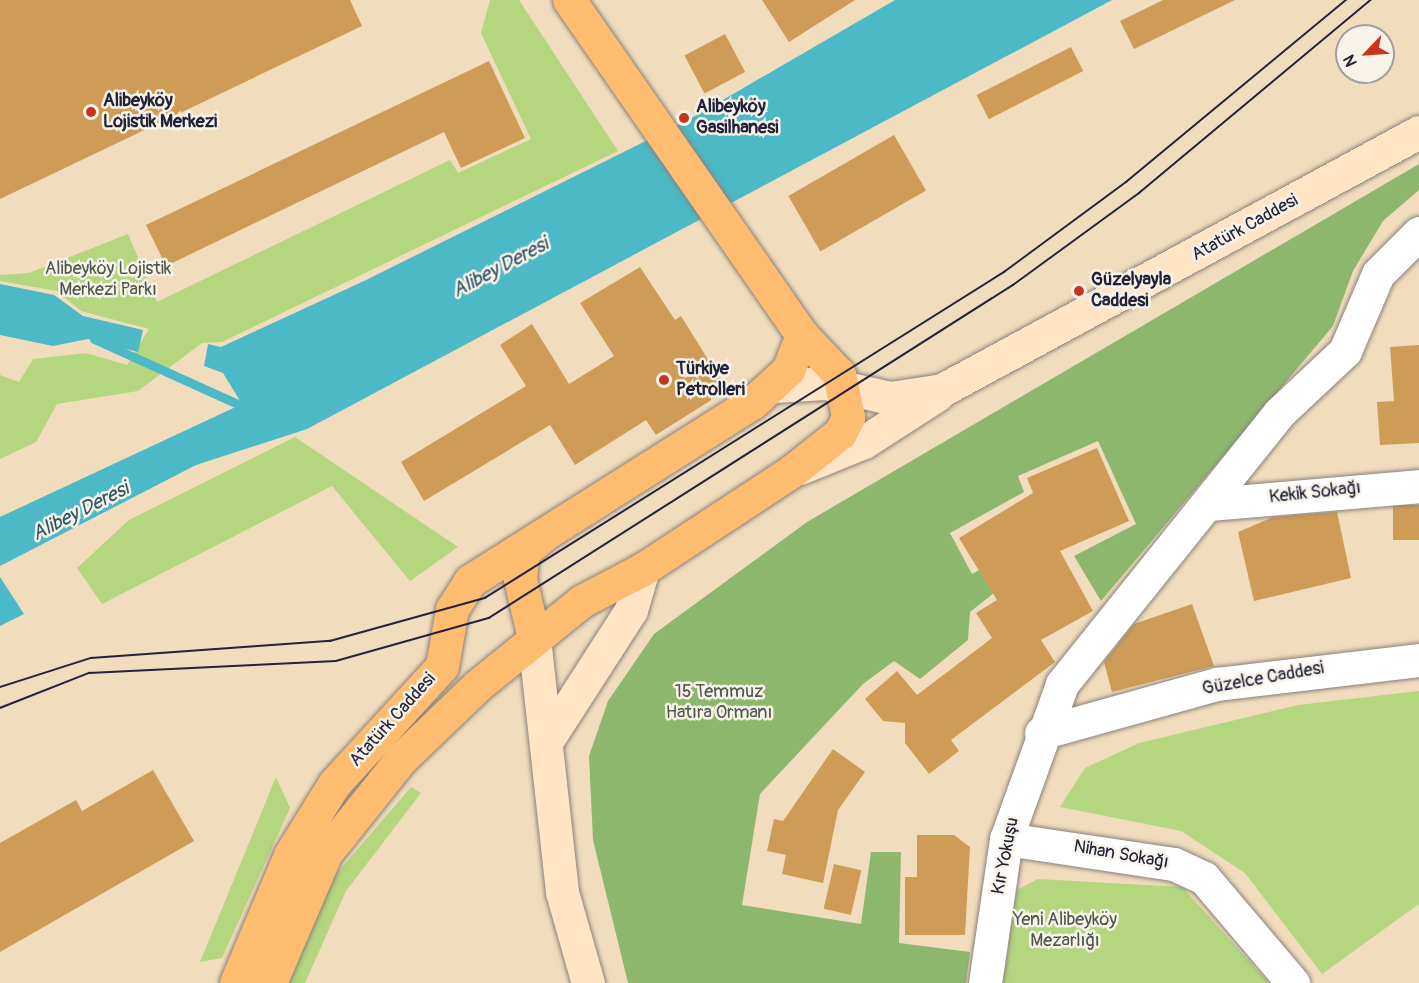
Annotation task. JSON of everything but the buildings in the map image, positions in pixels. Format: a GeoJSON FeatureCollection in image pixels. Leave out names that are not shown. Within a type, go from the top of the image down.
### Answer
{"type":"FeatureCollection","features":[{"type":"Feature","properties":{"kind":"main road"},"geometry":{"type":"LineString","coordinates":[[569,0],[802,335],[826,355],[846,389]]}},
{"type":"Feature","properties":{"kind":"main road","name":"Atatürk Caddesi"},"geometry":{"type":"LineString","coordinates":[[792,471],[864,442],[942,390],[1419,132]]}},
{"type":"Feature","properties":{"kind":"main road","name":"Atatürk Caddesi"},"geometry":{"type":"LineString","coordinates":[[236,983],[290,855],[334,784],[441,666],[452,609],[471,581],[560,520],[774,386],[795,358],[802,335]]}},
{"type":"Feature","properties":{"kind":"main road","name":"Atatürk Caddesi"},"geometry":{"type":"LineString","coordinates":[[774,386],[825,383],[890,398],[942,390]]}},
{"type":"Feature","properties":{"kind":"main road","name":"Atatürk Caddesi"},"geometry":{"type":"LineString","coordinates":[[270,983],[306,890],[349,820],[409,751],[534,638],[582,601],[643,569],[792,471],[840,434],[849,406],[846,389]]}},
{"type":"Feature","properties":{"kind":"main road"},"geometry":{"type":"LineString","coordinates":[[560,520],[523,552],[523,600],[534,638],[562,892],[588,983]]}},
{"type":"Feature","properties":{"kind":"main road"},"geometry":{"type":"LineString","coordinates":[[546,742],[631,610],[643,569]]}},
{"type":"Feature","properties":{"kind":"street","name":"Kır Yokuşu"},"geometry":{"type":"LineString","coordinates":[[985,983],[1006,839],[1041,734],[1062,684],[1187,526],[1211,504],[1279,413],[1345,351],[1378,274],[1419,233]]}},
{"type":"Feature","properties":{"kind":"street","name":"Kekik Sokağı"},"geometry":{"type":"LineString","coordinates":[[1211,504],[1419,486]]}},
{"type":"Feature","properties":{"kind":"street","name":"Güzelce Caddesi"},"geometry":{"type":"LineString","coordinates":[[1041,734],[1217,684],[1419,660]]}},
{"type":"Feature","properties":{"kind":"street","name":"Nihan Sokağı"},"geometry":{"type":"LineString","coordinates":[[1006,839],[1174,864],[1204,878],[1293,983]]}},
{"type":"Feature","properties":{"kind":"green space","name":"Alibeyköy Lojistik Merkezi Parkı"},"geometry":{"type":"Polygon","coordinates":[[[490,0],[519,0],[618,151],[222,342],[202,343],[138,391],[57,404],[36,442],[0,459],[0,375],[19,382],[33,359],[86,353],[127,365],[149,329],[81,311],[57,291],[0,281],[0,275],[29,273],[128,234],[157,302],[450,160],[458,173],[531,139],[481,33],[490,0]]]}},
{"type":"Feature","properties":{"kind":"green space","name":"15 Temmuz Hatıra Ormanı"},"geometry":{"type":"Polygon","coordinates":[[[1419,164],[1419,190],[1383,221],[1353,271],[1333,326],[1101,601],[1074,556],[1136,524],[1098,441],[1018,476],[1024,492],[950,533],[972,574],[1022,547],[1034,561],[970,612],[968,640],[920,679],[894,661],[863,684],[760,794],[742,905],[861,924],[871,852],[901,852],[899,943],[970,952],[966,983],[628,983],[593,840],[589,756],[608,701],[654,634],[807,522],[1419,164]]]}},
{"type":"Feature","properties":{"kind":"green space"},"geometry":{"type":"Polygon","coordinates":[[[295,437],[458,547],[410,581],[332,486],[102,604],[77,568],[129,520],[295,437]]]}},
{"type":"Feature","properties":{"kind":"green space"},"geometry":{"type":"Polygon","coordinates":[[[1419,691],[1419,904],[1322,974],[1245,873],[1181,831],[1060,807],[1085,768],[1139,743],[1298,705],[1419,691]]]}},
{"type":"Feature","properties":{"kind":"green space"},"geometry":{"type":"Polygon","coordinates":[[[276,777],[290,808],[222,958],[200,962],[276,777]]]}},
{"type":"Feature","properties":{"kind":"green space"},"geometry":{"type":"Polygon","coordinates":[[[411,787],[421,793],[346,891],[305,983],[289,983],[332,879],[411,787]]]}},
{"type":"Feature","properties":{"kind":"green space","name":"Yeni Alibeyköy Mezarlığı"},"geometry":{"type":"Polygon","coordinates":[[[1038,879],[1182,887],[1269,983],[1003,983],[1017,890],[1038,879]]]}},
{"type":"Feature","properties":{"kind":"water","name":"Alibey Deresi"},"geometry":{"type":"Polygon","coordinates":[[[895,0],[1112,0],[307,429],[196,465],[0,566],[0,517],[242,404],[223,373],[204,366],[208,344],[221,347],[364,281],[690,119],[895,0]]]}},
{"type":"Feature","properties":{"kind":"water"},"geometry":{"type":"Polygon","coordinates":[[[0,284],[54,295],[83,316],[143,330],[138,352],[88,339],[53,346],[0,335],[0,284]]]}},
{"type":"Feature","properties":{"kind":"water"},"geometry":{"type":"Polygon","coordinates":[[[0,577],[24,614],[0,626],[0,577]]]}},
{"type":"Feature","properties":{"kind":"waterway"},"geometry":{"type":"LineString","coordinates":[[94,339],[251,410]]}},
{"type":"Feature","properties":{"kind":"tram line"},"geometry":{"type":"LineString","coordinates":[[0,687],[91,658],[330,641],[485,598],[1004,272],[1126,182],[1346,0]]}},
{"type":"Feature","properties":{"kind":"tram line"},"geometry":{"type":"LineString","coordinates":[[0,708],[89,673],[336,661],[489,618],[1013,285],[1139,193],[1371,0]]}},
{"type":"Feature","properties":{"kind":"place","name":"Alibeyköy Lojistik Merkezi"},"geometry":{"type":"Point","coordinates":[91,112]}},
{"type":"Feature","properties":{"kind":"place","name":"Alibeyköy Gasilhanesi"},"geometry":{"type":"Point","coordinates":[684,118]}},
{"type":"Feature","properties":{"kind":"place","name":"Güzelyayla Caddesi"},"geometry":{"type":"Point","coordinates":[1079,291]}},
{"type":"Feature","properties":{"kind":"place","name":"Türkiye Petrolleri"},"geometry":{"type":"Point","coordinates":[664,380]}}]}
